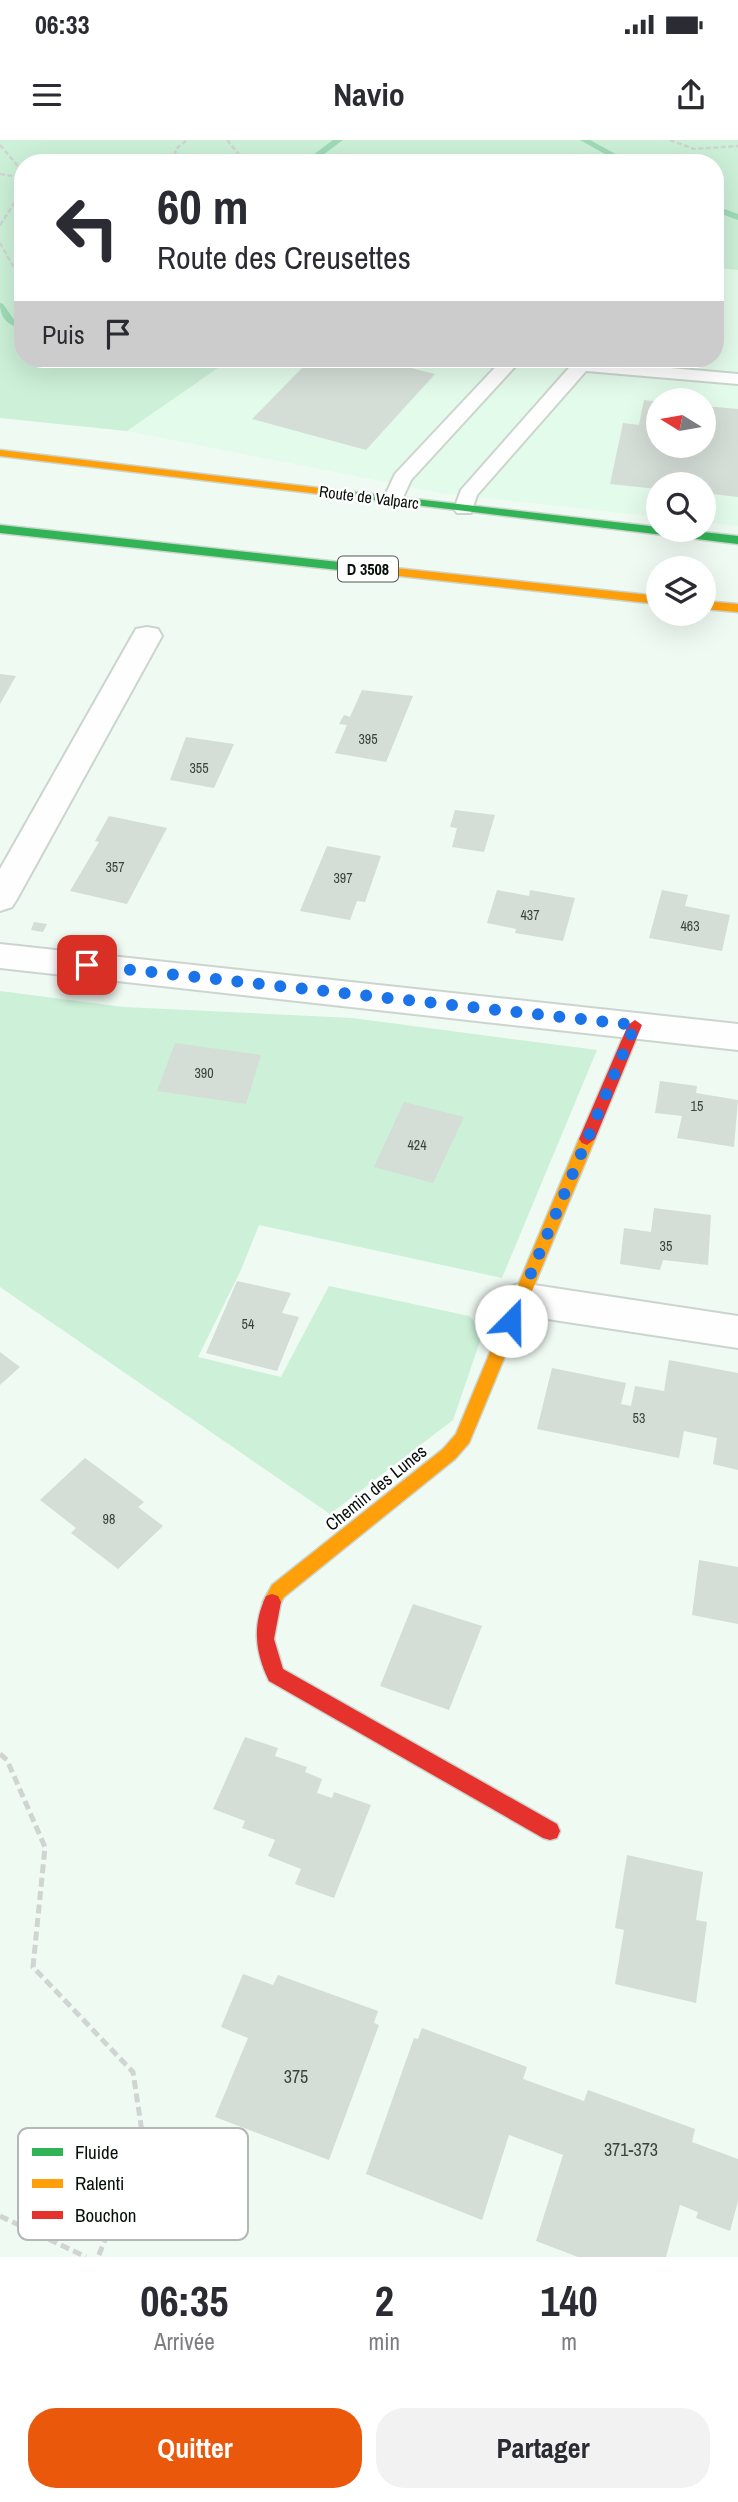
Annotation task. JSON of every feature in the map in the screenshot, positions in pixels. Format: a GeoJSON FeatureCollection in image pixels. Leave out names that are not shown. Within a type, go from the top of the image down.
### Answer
{"type":"FeatureCollection","features":[{"type":"Feature","properties":{"kind":"main road","name":"Route de Valparc"},"geometry":{"type":"LineString","coordinates":[[0,453],[738,540]]}},
{"type":"Feature","properties":{"kind":"main road","name":"D 3508"},"geometry":{"type":"LineString","coordinates":[[0,530],[646,599]]}},
{"type":"Feature","properties":{"kind":"main road"},"geometry":{"type":"LineString","coordinates":[[716,606],[738,608]]}},
{"type":"Feature","properties":{"kind":"main road","name":"Chemin des Lunes"},"geometry":{"type":"LineString","coordinates":[[550,1831],[276,1675],[267,1663],[264,1647],[268,1609],[278,1591],[449,1454],[463,1438],[635,1025]]}},
{"type":"Feature","properties":{"kind":"street"},"geometry":{"type":"LineString","coordinates":[[0,900],[147,636]]}},
{"type":"Feature","properties":{"kind":"street"},"geometry":{"type":"LineString","coordinates":[[0,956],[738,1037]]}},
{"type":"Feature","properties":{"kind":"street"},"geometry":{"type":"LineString","coordinates":[[521,1298],[738,1332]]}},
{"type":"Feature","properties":{"kind":"lane"},"geometry":{"type":"LineString","coordinates":[[393,500],[402,478],[505,368]]}},
{"type":"Feature","properties":{"kind":"lane"},"geometry":{"type":"LineString","coordinates":[[464,509],[468,494],[577,368]]}},
{"type":"Feature","properties":{"kind":"lane"},"geometry":{"type":"LineString","coordinates":[[614,368],[738,379]]}},
{"type":"Feature","properties":{"kind":"path"},"geometry":{"type":"LineString","coordinates":[[175,154],[176,149],[187,140]]}},
{"type":"Feature","properties":{"kind":"path"},"geometry":{"type":"LineString","coordinates":[[227,140],[239,154]]}},
{"type":"Feature","properties":{"kind":"path"},"geometry":{"type":"LineString","coordinates":[[670,140],[694,149],[738,146]]}},
{"type":"Feature","properties":{"kind":"path"},"geometry":{"type":"LineString","coordinates":[[0,145],[14,161]]}},
{"type":"Feature","properties":{"kind":"path"},"geometry":{"type":"LineString","coordinates":[[0,225],[14,204]]}},
{"type":"Feature","properties":{"kind":"path"},"geometry":{"type":"LineString","coordinates":[[0,243],[14,267]]}},
{"type":"Feature","properties":{"kind":"path"},"geometry":{"type":"LineString","coordinates":[[0,1754],[7,1760],[45,1847],[33,1967],[133,2072],[141,2128]]}},
{"type":"Feature","properties":{"kind":"path"},"geometry":{"type":"LineString","coordinates":[[0,2216],[18,2225]]}},
{"type":"Feature","properties":{"kind":"path"},"geometry":{"type":"LineString","coordinates":[[50,2240],[86,2257]]}},
{"type":"Feature","properties":{"kind":"path"},"geometry":{"type":"LineString","coordinates":[[98,2257],[105,2240]]}},
{"type":"Feature","properties":{"kind":"shaded area"},"geometry":{"type":"Polygon","coordinates":[[[0,140],[738,140],[738,270],[724,269],[724,154],[14,154],[14,368],[218,368],[127,431],[0,418],[0,140]]]}},
{"type":"Feature","properties":{"kind":"shaded area"},"geometry":{"type":"Polygon","coordinates":[[[724,269],[738,270],[738,526],[716,523],[716,472],[646,472],[646,516],[441,493],[127,431],[218,368],[724,368],[724,269]]]}},
{"type":"Feature","properties":{"kind":"shaded area"},"geometry":{"type":"Polygon","coordinates":[[[0,991],[124,1007],[352,1018],[597,1050],[502,1278],[259,1225],[241,1270],[198,1357],[281,1377],[329,1286],[469,1316],[484,1330],[453,1420],[330,1514],[0,1287],[0,991]]]}},
{"type":"Feature","properties":{"kind":"building"},"geometry":{"type":"Polygon","coordinates":[[[302,368],[411,368],[435,374],[366,450],[252,419],[302,368]]]}},
{"type":"Feature","properties":{"kind":"building"},"geometry":{"type":"Polygon","coordinates":[[[646,400],[646,458],[716,458],[716,407],[738,409],[738,497],[716,494],[716,472],[646,472],[646,488],[610,484],[623,423],[639,425],[646,400]]]}},
{"type":"Feature","properties":{"kind":"building"},"geometry":{"type":"Polygon","coordinates":[[[0,674],[16,676],[0,704],[0,674]]]}},
{"type":"Feature","properties":{"kind":"building"},"geometry":{"type":"Polygon","coordinates":[[[362,690],[413,696],[386,762],[335,753],[347,725],[339,724],[344,715],[350,717],[362,690]]]}},
{"type":"Feature","properties":{"kind":"building"},"geometry":{"type":"Polygon","coordinates":[[[186,737],[234,744],[214,788],[170,780],[186,737]]]}},
{"type":"Feature","properties":{"kind":"building"},"geometry":{"type":"Polygon","coordinates":[[[455,810],[495,815],[484,852],[452,847],[457,828],[450,827],[455,810]]]}},
{"type":"Feature","properties":{"kind":"building"},"geometry":{"type":"Polygon","coordinates":[[[109,816],[167,828],[127,904],[70,891],[99,842],[95,841],[109,816]]]}},
{"type":"Feature","properties":{"kind":"building"},"geometry":{"type":"Polygon","coordinates":[[[327,846],[381,856],[365,902],[357,901],[350,920],[300,911],[327,846]]]}},
{"type":"Feature","properties":{"kind":"building"},"geometry":{"type":"Polygon","coordinates":[[[497,890],[529,896],[530,890],[575,898],[563,941],[515,933],[516,929],[487,923],[497,890]]]}},
{"type":"Feature","properties":{"kind":"building"},"geometry":{"type":"Polygon","coordinates":[[[662,890],[688,895],[685,906],[730,915],[722,951],[649,938],[662,890]]]}},
{"type":"Feature","properties":{"kind":"building"},"geometry":{"type":"Polygon","coordinates":[[[34,922],[47,924],[43,932],[31,930],[34,922]]]}},
{"type":"Feature","properties":{"kind":"building"},"geometry":{"type":"Polygon","coordinates":[[[175,1043],[261,1055],[246,1104],[157,1091],[175,1043]]]}},
{"type":"Feature","properties":{"kind":"building"},"geometry":{"type":"Polygon","coordinates":[[[660,1081],[697,1086],[696,1093],[738,1100],[734,1147],[677,1138],[682,1116],[655,1113],[660,1081]]]}},
{"type":"Feature","properties":{"kind":"building"},"geometry":{"type":"Polygon","coordinates":[[[404,1102],[464,1117],[433,1183],[374,1167],[404,1102]]]}},
{"type":"Feature","properties":{"kind":"building"},"geometry":{"type":"Polygon","coordinates":[[[654,1208],[711,1215],[708,1265],[663,1260],[660,1270],[620,1264],[624,1228],[651,1232],[654,1208]]]}},
{"type":"Feature","properties":{"kind":"building"},"geometry":{"type":"Polygon","coordinates":[[[237,1281],[291,1293],[282,1313],[299,1317],[277,1371],[206,1353],[237,1281]]]}},
{"type":"Feature","properties":{"kind":"building"},"geometry":{"type":"Polygon","coordinates":[[[0,1352],[20,1367],[0,1385],[0,1352]]]}},
{"type":"Feature","properties":{"kind":"building"},"geometry":{"type":"Polygon","coordinates":[[[669,1360],[738,1373],[738,1470],[713,1464],[717,1438],[684,1431],[679,1458],[537,1429],[552,1368],[626,1383],[621,1404],[631,1406],[635,1386],[664,1391],[669,1360]]]}},
{"type":"Feature","properties":{"kind":"building"},"geometry":{"type":"Polygon","coordinates":[[[85,1458],[144,1502],[138,1507],[163,1526],[118,1569],[71,1533],[76,1528],[40,1500],[85,1458]]]}},
{"type":"Feature","properties":{"kind":"building"},"geometry":{"type":"Polygon","coordinates":[[[699,1560],[738,1567],[738,1624],[692,1615],[699,1560]]]}},
{"type":"Feature","properties":{"kind":"building"},"geometry":{"type":"Polygon","coordinates":[[[413,1604],[482,1626],[449,1710],[380,1686],[413,1604]]]}},
{"type":"Feature","properties":{"kind":"building"},"geometry":{"type":"Polygon","coordinates":[[[245,1737],[278,1748],[275,1756],[307,1767],[305,1772],[322,1779],[317,1793],[332,1798],[334,1792],[371,1805],[334,1898],[295,1884],[301,1869],[268,1856],[275,1840],[242,1828],[245,1821],[213,1809],[245,1737]]]}},
{"type":"Feature","properties":{"kind":"building"},"geometry":{"type":"Polygon","coordinates":[[[627,1855],[703,1872],[696,1920],[707,1922],[696,2003],[615,1984],[624,1930],[615,1928],[627,1855]]]}},
{"type":"Feature","properties":{"kind":"building"},"geometry":{"type":"Polygon","coordinates":[[[243,1974],[273,1985],[278,1975],[378,2011],[374,2023],[379,2025],[329,2160],[215,2117],[248,2038],[221,2027],[243,1974]]]}},
{"type":"Feature","properties":{"kind":"building"},"geometry":{"type":"Polygon","coordinates":[[[422,2028],[527,2067],[523,2079],[584,2101],[588,2090],[695,2129],[692,2142],[738,2159],[738,2201],[730,2231],[696,2218],[698,2212],[680,2205],[666,2257],[578,2257],[536,2241],[563,2155],[509,2135],[482,2220],[366,2174],[414,2038],[418,2039],[422,2028]]]}},
{"type":"Feature","properties":{"kind":"waterway"},"geometry":{"type":"LineString","coordinates":[[319,154],[339,140]]}},
{"type":"Feature","properties":{"kind":"waterway"},"geometry":{"type":"LineString","coordinates":[[584,140],[611,154]]}},
{"type":"Feature","properties":{"kind":"waterway"},"geometry":{"type":"LineString","coordinates":[[724,212],[738,217]]}},
{"type":"Feature","properties":{"kind":"waterway"},"geometry":{"type":"LineString","coordinates":[[0,306],[14,324]]}},
{"type":"Feature","properties":{"kind":"traffic: fast"},"geometry":{"type":"LineString","coordinates":[[337,493],[738,540]]}},
{"type":"Feature","properties":{"kind":"traffic: fast"},"geometry":{"type":"LineString","coordinates":[[0,529],[348,567]]}},
{"type":"Feature","properties":{"kind":"traffic: slow"},"geometry":{"type":"LineString","coordinates":[[0,453],[337,493]]}},
{"type":"Feature","properties":{"kind":"traffic: slow"},"geometry":{"type":"LineString","coordinates":[[348,567],[646,599]]}},
{"type":"Feature","properties":{"kind":"traffic: slow"},"geometry":{"type":"LineString","coordinates":[[716,606],[738,608]]}},
{"type":"Feature","properties":{"kind":"traffic: slow"},"geometry":{"type":"LineString","coordinates":[[272,1602],[278,1591],[449,1454],[463,1438],[587,1139]]}},
{"type":"Feature","properties":{"kind":"traffic: jam"},"geometry":{"type":"LineString","coordinates":[[587,1139],[635,1025]]}},
{"type":"Feature","properties":{"kind":"traffic: jam"},"geometry":{"type":"LineString","coordinates":[[272,1602],[266,1621],[265,1639],[268,1657],[276,1675],[550,1831]]}},
{"type":"Feature","properties":{"kind":"route"},"geometry":{"type":"LineString","coordinates":[[87,965],[635,1025],[511,1321]]}}]}
